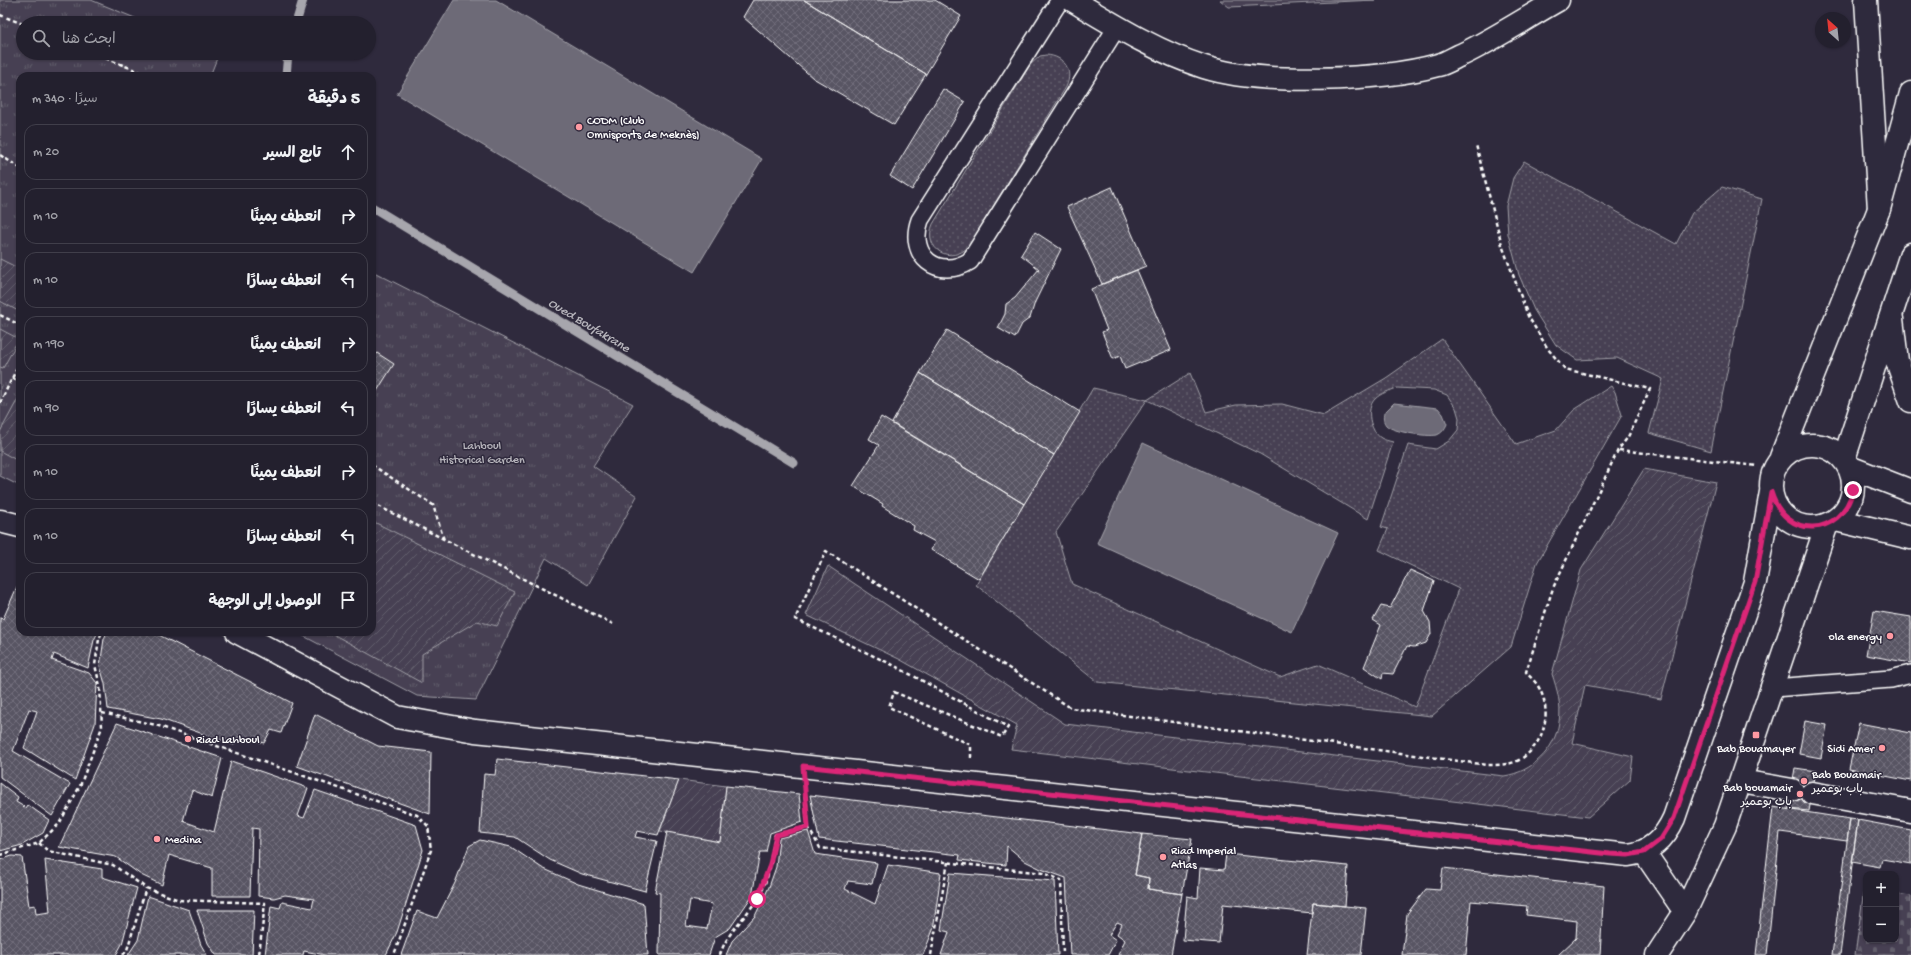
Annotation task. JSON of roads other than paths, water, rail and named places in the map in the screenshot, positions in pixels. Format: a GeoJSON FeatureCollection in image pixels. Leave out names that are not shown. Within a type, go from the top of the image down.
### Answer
{"type":"FeatureCollection","features":[{"type":"Feature","properties":{"kind":"main road"},"geometry":{"type":"LineString","coordinates":[[1072,0],[1117,27],[1169,54],[1205,67],[1276,78],[1343,77],[1394,73],[1439,65],[1473,49],[1558,0]]}},
{"type":"Feature","properties":{"kind":"main road"},"geometry":{"type":"LineString","coordinates":[[1866,0],[1879,209]]}},
{"type":"Feature","properties":{"kind":"main road"},"geometry":{"type":"LineString","coordinates":[[244,636],[397,717],[475,731],[1610,854],[1628,855],[1644,852],[1661,839],[1670,826],[1687,782],[1755,582],[1771,492],[1771,480],[1843,303],[1879,209],[1911,93]]}},
{"type":"Feature","properties":{"kind":"main road"},"geometry":{"type":"LineString","coordinates":[[1846,463],[1891,312],[1911,254]]}},
{"type":"Feature","properties":{"kind":"main road"},"geometry":{"type":"LineString","coordinates":[[1891,312],[1897,362],[1911,401]]}},
{"type":"Feature","properties":{"kind":"main road"},"geometry":{"type":"LineString","coordinates":[[1771,492],[1774,504],[1791,522],[1803,526],[1815,527],[1831,522],[1844,512],[1850,501],[1853,490],[1853,478],[1846,463],[1833,450],[1820,445],[1806,445],[1793,449],[1778,462]]}},
{"type":"Feature","properties":{"kind":"main road"},"geometry":{"type":"LineString","coordinates":[[1846,463],[1911,491]]}},
{"type":"Feature","properties":{"kind":"main road"},"geometry":{"type":"LineString","coordinates":[[0,521],[16,525]]}},
{"type":"Feature","properties":{"kind":"main road"},"geometry":{"type":"LineString","coordinates":[[1831,522],[1911,538]]}},
{"type":"Feature","properties":{"kind":"main road"},"geometry":{"type":"LineString","coordinates":[[1657,955],[1685,912],[1725,826],[1802,595],[1831,522]]}},
{"type":"Feature","properties":{"kind":"main road"},"geometry":{"type":"LineString","coordinates":[[1741,781],[1911,811]]}},
{"type":"Feature","properties":{"kind":"main road"},"geometry":{"type":"LineString","coordinates":[[1644,852],[1685,912]]}},
{"type":"Feature","properties":{"kind":"lane"},"geometry":{"type":"LineString","coordinates":[[1060,0],[920,220],[916,239],[918,249],[923,257],[931,264],[940,268],[951,269],[961,266],[973,256],[1117,27]]}},
{"type":"Feature","properties":{"kind":"lane"},"geometry":{"type":"LineString","coordinates":[[1772,688],[1895,679],[1911,674]]}},
{"type":"Feature","properties":{"kind":"waterway","name":"Oued Boufakrane"},"geometry":{"type":"LineString","coordinates":[[298,16],[303,0]]}},
{"type":"Feature","properties":{"kind":"waterway","name":"Oued Boufakrane"},"geometry":{"type":"LineString","coordinates":[[286,72],[287,60]]}},
{"type":"Feature","properties":{"kind":"waterway","name":"Oued Boufakrane"},"geometry":{"type":"LineString","coordinates":[[376,209],[794,463]]}},
{"type":"Feature","properties":{"kind":"place","name":"CODM (Club Omnisports de Meknès)"},"geometry":{"type":"Point","coordinates":[579,127]}},
{"type":"Feature","properties":{"kind":"place","name":"ola energy"},"geometry":{"type":"Point","coordinates":[1890,636]}},
{"type":"Feature","properties":{"kind":"place","name":"Bab Bouamayer"},"geometry":{"type":"Point","coordinates":[1756,735]}},
{"type":"Feature","properties":{"kind":"place","name":"Riad Lahboul"},"geometry":{"type":"Point","coordinates":[188,739]}},
{"type":"Feature","properties":{"kind":"place","name":"Sidi Amer"},"geometry":{"type":"Point","coordinates":[1882,748]}},
{"type":"Feature","properties":{"kind":"place","name":"Bab Bouamair باب بوعمير"},"geometry":{"type":"Point","coordinates":[1804,781]}},
{"type":"Feature","properties":{"kind":"place","name":"Bab bouamair باب بوعمير"},"geometry":{"type":"Point","coordinates":[1800,794]}},
{"type":"Feature","properties":{"kind":"place","name":"Medina"},"geometry":{"type":"Point","coordinates":[157,839]}},
{"type":"Feature","properties":{"kind":"place","name":"Riad Imperial Atlas"},"geometry":{"type":"Point","coordinates":[1163,857]}},
{"type":"Feature","properties":{"kind":"park label","name":"Lahboul Historical Garden"},"geometry":{"type":"Point","coordinates":[482,452]}}]}
